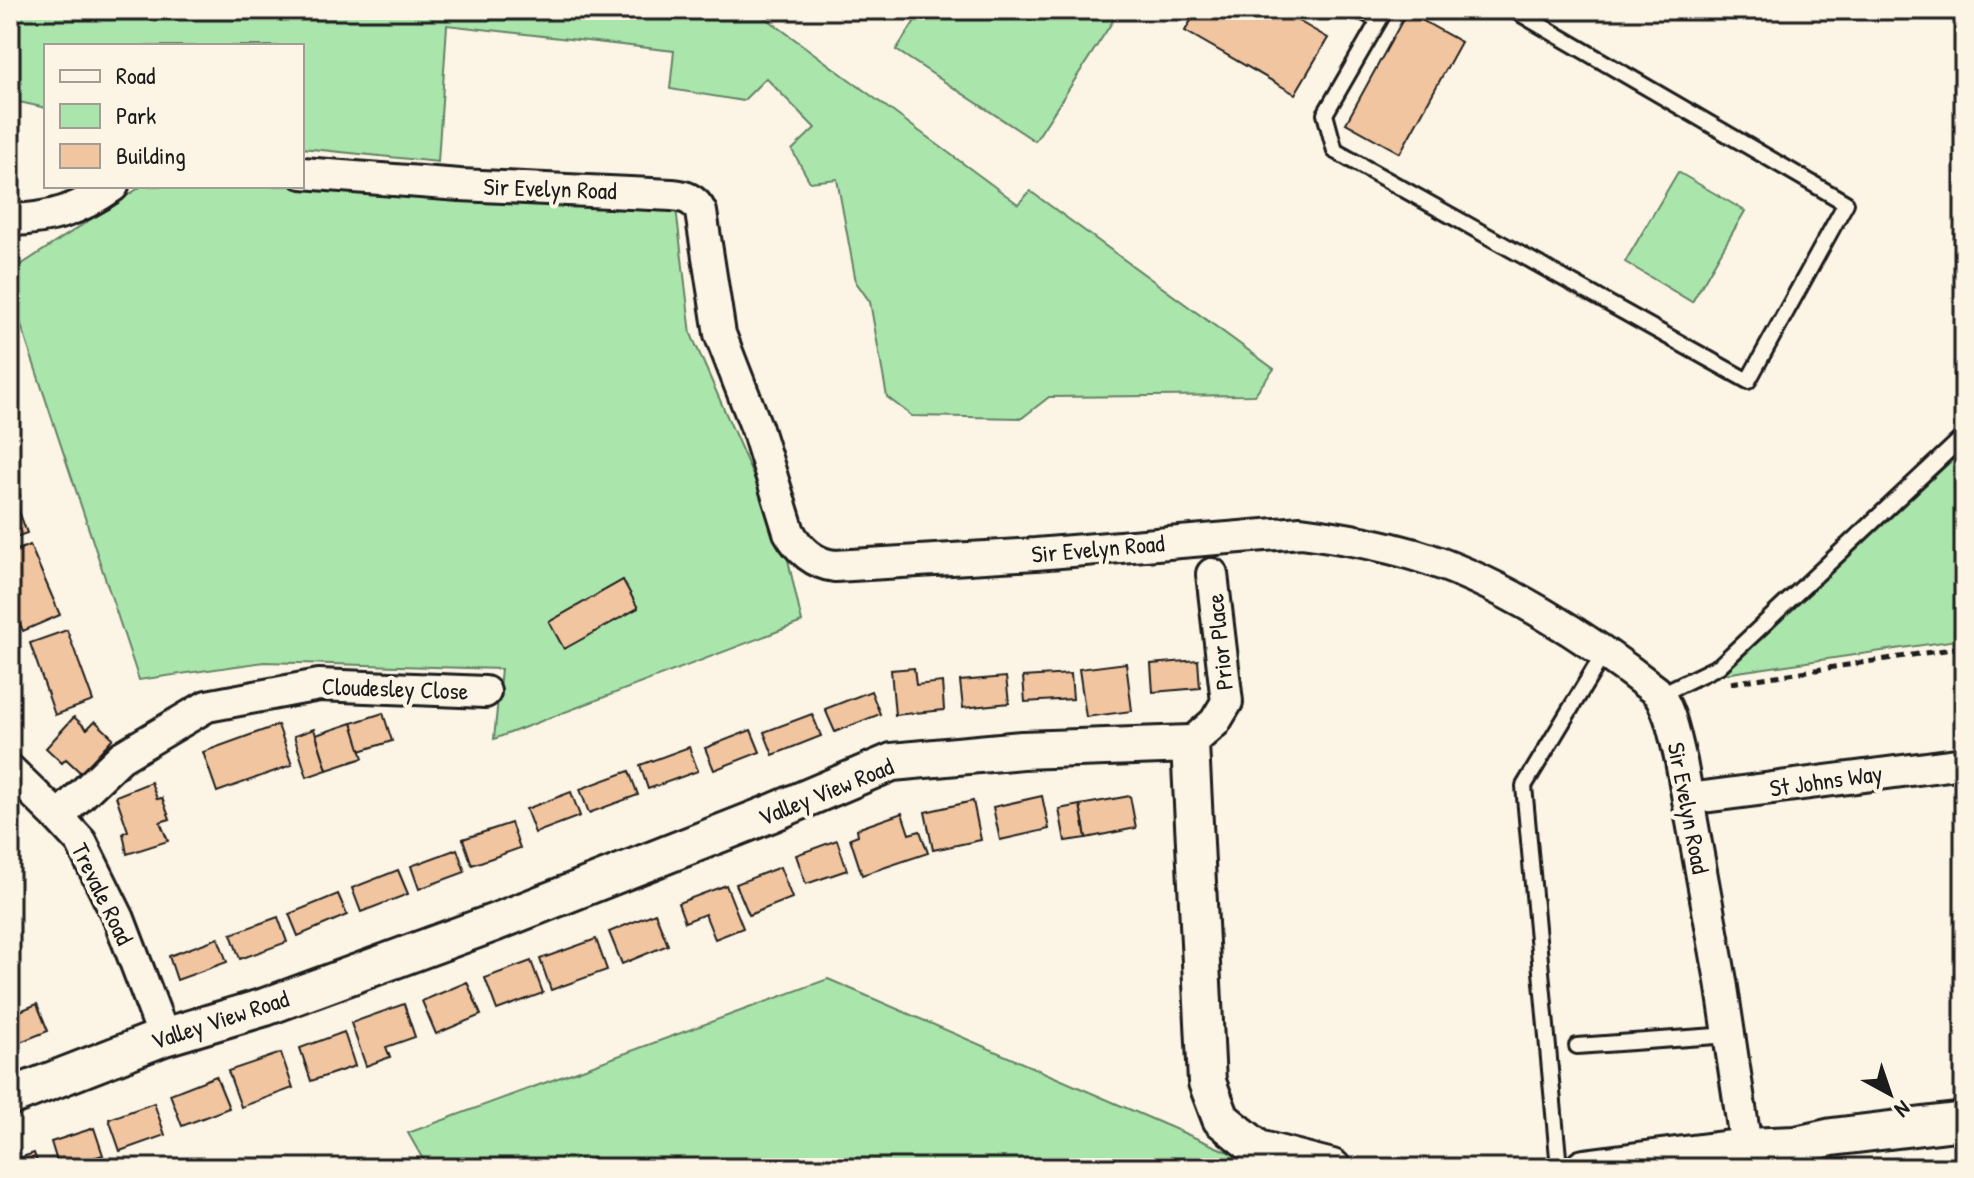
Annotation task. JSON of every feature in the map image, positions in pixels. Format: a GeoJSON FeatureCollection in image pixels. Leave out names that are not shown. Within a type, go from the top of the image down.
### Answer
{"type":"FeatureCollection","features":[{"type":"Feature","properties":{"kind":"street","name":"Sir Evelyn Road"},"geometry":{"type":"LineString","coordinates":[[304,173],[460,185],[672,195],[695,202],[701,212],[720,334],[757,429],[789,532],[796,544],[819,563],[835,566],[1021,555],[1301,532],[1392,549],[1450,568],[1492,587],[1580,636],[1659,695],[1672,726],[1730,1035],[1746,1147]]}},
{"type":"Feature","properties":{"kind":"street"},"geometry":{"type":"LineString","coordinates":[[10,220],[59,214],[92,200],[110,188]]}},
{"type":"Feature","properties":{"kind":"street","name":"Prior Place"},"geometry":{"type":"LineString","coordinates":[[1190,744],[1215,722],[1227,702],[1212,574]]}},
{"type":"Feature","properties":{"kind":"street","name":"Cloudesley Close"},"geometry":{"type":"LineString","coordinates":[[58,817],[121,757],[207,706],[319,685],[485,692]]}},
{"type":"Feature","properties":{"kind":"street"},"geometry":{"type":"LineString","coordinates":[[1190,744],[1207,1082],[1221,1119],[1258,1149],[1332,1168]]}},
{"type":"Feature","properties":{"kind":"street","name":"Valley View Road"},"geometry":{"type":"LineString","coordinates":[[10,1097],[164,1037],[265,1007],[496,922],[892,762],[1022,750],[1190,744]]}},
{"type":"Feature","properties":{"kind":"street","name":"St Johns Way"},"geometry":{"type":"LineString","coordinates":[[1688,799],[1964,763]]}},
{"type":"Feature","properties":{"kind":"street","name":"Trevale Road"},"geometry":{"type":"LineString","coordinates":[[10,770],[81,842],[119,919],[164,1037]]}},
{"type":"Feature","properties":{"kind":"street"},"geometry":{"type":"LineString","coordinates":[[1584,1168],[1746,1147],[1799,1156],[1832,1137],[1964,1121]]}},
{"type":"Feature","properties":{"kind":"lane"},"geometry":{"type":"LineString","coordinates":[[1359,10],[1382,15],[1325,114],[1335,151],[1748,381],[1846,203],[1514,10]]}},
{"type":"Feature","properties":{"kind":"lane"},"geometry":{"type":"LineString","coordinates":[[1659,695],[1719,666],[1964,436]]}},
{"type":"Feature","properties":{"kind":"lane"},"geometry":{"type":"LineString","coordinates":[[1559,1168],[1524,786],[1604,653]]}},
{"type":"Feature","properties":{"kind":"lane"},"geometry":{"type":"LineString","coordinates":[[1577,1046],[1730,1035]]}},
{"type":"Feature","properties":{"kind":"path"},"geometry":{"type":"LineString","coordinates":[[1720,685],[1964,647]]}},
{"type":"Feature","properties":{"kind":"green space"},"geometry":{"type":"Polygon","coordinates":[[[10,10],[152,10],[170,19],[201,10],[755,10],[1018,204],[1030,191],[1274,369],[1254,395],[1049,397],[1022,418],[912,416],[887,397],[870,302],[856,282],[837,179],[810,182],[792,150],[815,128],[766,78],[743,101],[670,89],[674,51],[447,25],[438,162],[304,148],[304,44],[44,44],[44,108],[10,100],[10,10]]]}},
{"type":"Feature","properties":{"kind":"green space"},"geometry":{"type":"Polygon","coordinates":[[[922,10],[1120,10],[1035,141],[896,50],[922,10]]]}},
{"type":"Feature","properties":{"kind":"green space"},"geometry":{"type":"Polygon","coordinates":[[[1678,172],[1745,211],[1692,302],[1625,262],[1678,172]]]}},
{"type":"Feature","properties":{"kind":"green space"},"geometry":{"type":"Polygon","coordinates":[[[304,183],[354,194],[676,208],[691,334],[786,551],[802,622],[494,739],[501,669],[264,662],[139,680],[10,292],[10,272],[139,188],[304,188],[304,183]]]}},
{"type":"Feature","properties":{"kind":"green space"},"geometry":{"type":"Polygon","coordinates":[[[1964,449],[1964,639],[1724,674],[1964,449]]]}},
{"type":"Feature","properties":{"kind":"green space"},"geometry":{"type":"Polygon","coordinates":[[[828,979],[1265,1168],[428,1168],[408,1133],[828,979]]]}},
{"type":"Feature","properties":{"kind":"building"},"geometry":{"type":"Polygon","coordinates":[[[1197,10],[1279,10],[1328,38],[1295,94],[1185,31],[1197,10]]]}},
{"type":"Feature","properties":{"kind":"building"},"geometry":{"type":"Polygon","coordinates":[[[1407,12],[1461,42],[1400,153],[1346,123],[1407,12]]]}},
{"type":"Feature","properties":{"kind":"building"},"geometry":{"type":"Polygon","coordinates":[[[10,469],[20,496],[14,498],[27,533],[10,539],[10,469]]]}},
{"type":"Feature","properties":{"kind":"building"},"geometry":{"type":"Polygon","coordinates":[[[30,545],[60,615],[23,631],[10,601],[10,553],[30,545]]]}},
{"type":"Feature","properties":{"kind":"building"},"geometry":{"type":"Polygon","coordinates":[[[623,580],[638,608],[564,649],[549,622],[623,580]]]}},
{"type":"Feature","properties":{"kind":"building"},"geometry":{"type":"Polygon","coordinates":[[[67,630],[93,701],[55,715],[30,643],[67,630]]]}},
{"type":"Feature","properties":{"kind":"building"},"geometry":{"type":"Polygon","coordinates":[[[1198,660],[1200,688],[1153,692],[1151,664],[1198,660]]]}},
{"type":"Feature","properties":{"kind":"building"},"geometry":{"type":"Polygon","coordinates":[[[1126,663],[1132,711],[1086,717],[1079,669],[1126,663]]]}},
{"type":"Feature","properties":{"kind":"building"},"geometry":{"type":"Polygon","coordinates":[[[914,668],[916,685],[942,682],[944,710],[895,715],[891,670],[914,668]]]}},
{"type":"Feature","properties":{"kind":"building"},"geometry":{"type":"Polygon","coordinates":[[[1071,674],[1073,699],[1025,702],[1023,677],[1071,674]]]}},
{"type":"Feature","properties":{"kind":"building"},"geometry":{"type":"Polygon","coordinates":[[[1006,677],[1009,703],[963,708],[960,681],[1006,677]]]}},
{"type":"Feature","properties":{"kind":"building"},"geometry":{"type":"Polygon","coordinates":[[[871,691],[880,714],[835,732],[825,709],[871,691]]]}},
{"type":"Feature","properties":{"kind":"building"},"geometry":{"type":"Polygon","coordinates":[[[383,713],[392,741],[360,751],[352,723],[383,713]]]}},
{"type":"Feature","properties":{"kind":"building"},"geometry":{"type":"Polygon","coordinates":[[[812,714],[821,736],[773,755],[764,732],[812,714]]]}},
{"type":"Feature","properties":{"kind":"building"},"geometry":{"type":"Polygon","coordinates":[[[74,717],[87,729],[95,721],[113,738],[81,773],[66,759],[62,763],[46,748],[74,717]]]}},
{"type":"Feature","properties":{"kind":"building"},"geometry":{"type":"Polygon","coordinates":[[[352,723],[363,758],[327,770],[316,735],[352,723]]]}},
{"type":"Feature","properties":{"kind":"building"},"geometry":{"type":"Polygon","coordinates":[[[278,725],[292,765],[217,792],[203,752],[278,725]]]}},
{"type":"Feature","properties":{"kind":"building"},"geometry":{"type":"Polygon","coordinates":[[[314,729],[327,770],[307,777],[294,736],[314,729]]]}},
{"type":"Feature","properties":{"kind":"building"},"geometry":{"type":"Polygon","coordinates":[[[751,730],[760,752],[714,770],[705,748],[751,730]]]}},
{"type":"Feature","properties":{"kind":"building"},"geometry":{"type":"Polygon","coordinates":[[[689,747],[698,771],[648,789],[640,765],[689,747]]]}},
{"type":"Feature","properties":{"kind":"building"},"geometry":{"type":"Polygon","coordinates":[[[629,771],[638,795],[589,813],[580,789],[629,771]]]}},
{"type":"Feature","properties":{"kind":"building"},"geometry":{"type":"Polygon","coordinates":[[[151,782],[157,799],[162,798],[170,819],[160,822],[168,841],[127,854],[123,833],[128,831],[116,796],[151,782]]]}},
{"type":"Feature","properties":{"kind":"building"},"geometry":{"type":"Polygon","coordinates":[[[571,792],[580,816],[535,833],[526,809],[571,792]]]}},
{"type":"Feature","properties":{"kind":"building"},"geometry":{"type":"Polygon","coordinates":[[[1042,796],[1049,829],[1000,840],[993,807],[1042,796]]]}},
{"type":"Feature","properties":{"kind":"building"},"geometry":{"type":"Polygon","coordinates":[[[1130,796],[1136,828],[1086,838],[1080,805],[1130,796]]]}},
{"type":"Feature","properties":{"kind":"building"},"geometry":{"type":"Polygon","coordinates":[[[973,801],[981,840],[933,850],[925,812],[973,801]]]}},
{"type":"Feature","properties":{"kind":"building"},"geometry":{"type":"Polygon","coordinates":[[[1080,805],[1086,838],[1065,841],[1059,809],[1080,805]]]}},
{"type":"Feature","properties":{"kind":"building"},"geometry":{"type":"Polygon","coordinates":[[[902,813],[909,834],[920,831],[928,853],[862,875],[850,838],[858,835],[857,829],[902,813]]]}},
{"type":"Feature","properties":{"kind":"building"},"geometry":{"type":"Polygon","coordinates":[[[511,823],[520,848],[472,865],[463,839],[511,823]]]}},
{"type":"Feature","properties":{"kind":"building"},"geometry":{"type":"Polygon","coordinates":[[[837,840],[847,870],[806,884],[796,855],[837,840]]]}},
{"type":"Feature","properties":{"kind":"building"},"geometry":{"type":"Polygon","coordinates":[[[457,849],[465,872],[419,889],[411,866],[457,849]]]}},
{"type":"Feature","properties":{"kind":"building"},"geometry":{"type":"Polygon","coordinates":[[[780,867],[792,898],[749,915],[736,884],[780,867]]]}},
{"type":"Feature","properties":{"kind":"building"},"geometry":{"type":"Polygon","coordinates":[[[398,870],[408,894],[361,912],[352,888],[398,870]]]}},
{"type":"Feature","properties":{"kind":"building"},"geometry":{"type":"Polygon","coordinates":[[[726,885],[743,928],[715,939],[705,914],[685,922],[678,903],[726,885]]]}},
{"type":"Feature","properties":{"kind":"building"},"geometry":{"type":"Polygon","coordinates":[[[338,894],[347,915],[298,936],[289,914],[338,894]]]}},
{"type":"Feature","properties":{"kind":"building"},"geometry":{"type":"Polygon","coordinates":[[[655,913],[668,945],[622,964],[609,932],[655,913]]]}},
{"type":"Feature","properties":{"kind":"building"},"geometry":{"type":"Polygon","coordinates":[[[278,917],[287,942],[240,959],[231,934],[278,917]]]}},
{"type":"Feature","properties":{"kind":"building"},"geometry":{"type":"Polygon","coordinates":[[[218,938],[227,962],[177,980],[169,956],[218,938]]]}},
{"type":"Feature","properties":{"kind":"building"},"geometry":{"type":"Polygon","coordinates":[[[596,939],[607,970],[551,990],[540,959],[596,939]]]}},
{"type":"Feature","properties":{"kind":"building"},"geometry":{"type":"Polygon","coordinates":[[[531,961],[543,993],[497,1010],[485,978],[531,961]]]}},
{"type":"Feature","properties":{"kind":"building"},"geometry":{"type":"Polygon","coordinates":[[[467,982],[481,1015],[436,1034],[422,1001],[467,982]]]}},
{"type":"Feature","properties":{"kind":"building"},"geometry":{"type":"Polygon","coordinates":[[[37,1004],[48,1031],[10,1046],[10,1015],[37,1004]]]}},
{"type":"Feature","properties":{"kind":"building"},"geometry":{"type":"Polygon","coordinates":[[[404,1004],[415,1037],[386,1047],[390,1057],[366,1066],[351,1023],[404,1004]]]}},
{"type":"Feature","properties":{"kind":"building"},"geometry":{"type":"Polygon","coordinates":[[[344,1032],[355,1066],[311,1081],[300,1048],[344,1032]]]}},
{"type":"Feature","properties":{"kind":"building"},"geometry":{"type":"Polygon","coordinates":[[[281,1053],[293,1088],[241,1107],[228,1071],[281,1053]]]}},
{"type":"Feature","properties":{"kind":"building"},"geometry":{"type":"Polygon","coordinates":[[[216,1076],[229,1108],[182,1126],[170,1094],[216,1076]]]}},
{"type":"Feature","properties":{"kind":"building"},"geometry":{"type":"Polygon","coordinates":[[[154,1103],[165,1135],[120,1151],[109,1119],[154,1103]]]}},
{"type":"Feature","properties":{"kind":"building"},"geometry":{"type":"Polygon","coordinates":[[[94,1128],[103,1155],[59,1168],[51,1142],[94,1128]]]}},
{"type":"Feature","properties":{"kind":"building"},"geometry":{"type":"Polygon","coordinates":[[[34,1153],[39,1168],[10,1168],[10,1161],[34,1153]]]}}]}
